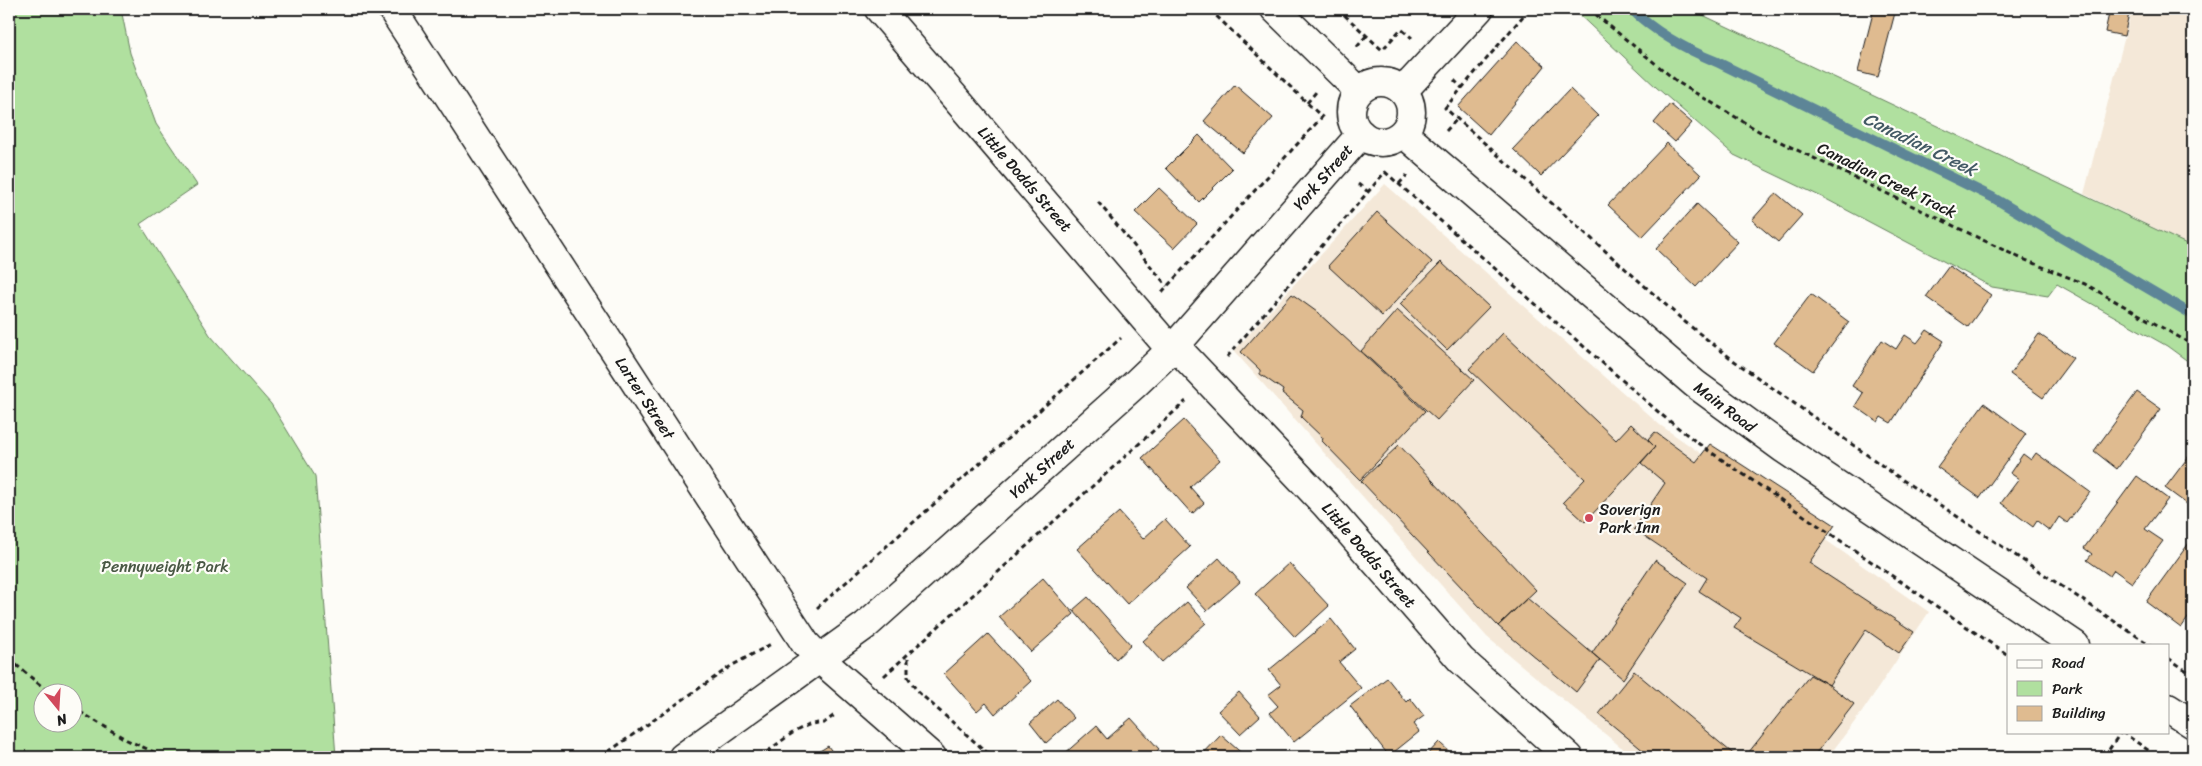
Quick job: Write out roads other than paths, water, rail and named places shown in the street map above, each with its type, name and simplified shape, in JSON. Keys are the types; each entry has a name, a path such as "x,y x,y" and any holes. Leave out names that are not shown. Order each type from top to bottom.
{"street":[{"name":"Larter Street","path":"392,9 794,626 821,660 932,757"},
{"name":"Little Dodds Street","path":"880,9 1142,316 1173,348 1208,379 1332,512 1461,660 1569,757"},
{"path":"1275,9 1360,91"},
{"path":"1403,91 1479,9"},
{"path":"1381,81 1393,84 1403,91 1409,100 1412,111 1409,123 1403,133 1385,142 1372,140 1361,134 1354,124 1351,113 1353,101 1360,91 1369,84 1381,81"},
{"name":"Main Road","path":"1403,133 1695,384 1784,449 2073,644"},
{"name":"York Street","path":"683,757 821,660 905,592 1173,348 1361,134"},
{"path":"2170,709 2193,724"}],"waterway":[{"name":"Canadian Creek","path":"1631,9 1650,26 1682,46 1992,197 2193,315"}],"place":[{"name":"Soverign Park Inn","path":"1589,518"}],"park label":[{"name":"Pennyweight Park","path":"165,566"}]}
